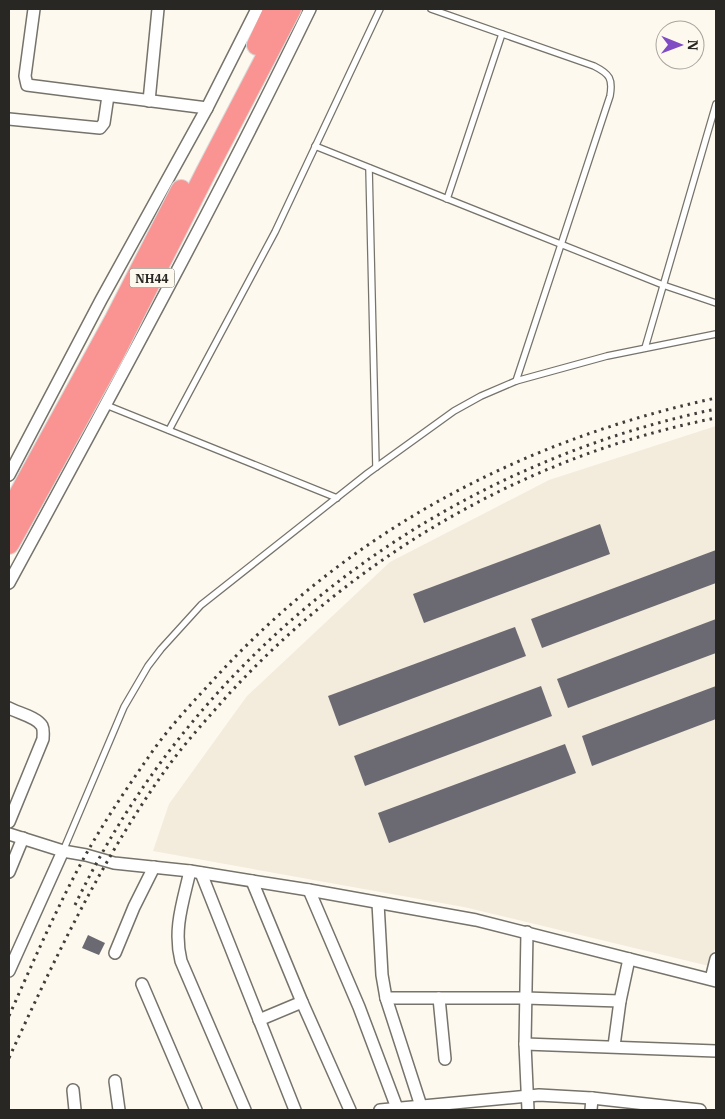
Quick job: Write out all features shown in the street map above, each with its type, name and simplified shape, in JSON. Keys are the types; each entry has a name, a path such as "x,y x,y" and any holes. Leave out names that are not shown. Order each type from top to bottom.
{"highway":[{"name":"NH44","path":"9,512 115,319 251,58 274,9"},
{"name":"NH44","path":"9,544 113,356 291,9"}],"street":[{"path":"34,9 25,76 27,84 207,108"},
{"path":"149,101 158,9"},
{"path":"9,475 207,108 258,9"},
{"path":"9,583 106,405 274,83 310,9"},
{"path":"9,119 100,128 104,124 108,96"},
{"path":"9,708 36,720 42,725 44,731 43,739 9,822"},
{"path":"9,834 63,851 114,863 196,872 476,920 713,980 716,959"},
{"path":"9,872 23,838"},
{"path":"9,971 63,851"},
{"path":"115,953 134,906 154,867"},
{"path":"196,872 295,1110"},
{"path":"196,872 178,923 178,949 186,973 245,1110"},
{"path":"252,881 302,1002 350,1110"},
{"path":"309,890 359,1007 397,1108"},
{"path":"378,903 382,975 386,998 421,1106"},
{"path":"526,932 525,1044 528,1110"},
{"path":"614,1046 620,1001 629,958"},
{"path":"142,984 196,1110"},
{"path":"386,998 525,998 620,1001"},
{"path":"438,998 444,1059"},
{"path":"259,1020 302,1002"},
{"path":"525,1044 716,1051"},
{"path":"115,1081 119,1110"},
{"path":"73,1090 75,1110"},
{"path":"380,1110 421,1106 473,1106 527,1096 551,1095 592,1098 639,1106 695,1110"},
{"path":"591,1110 592,1098"}],"lane":[{"path":"169,430 275,232 380,9"},
{"path":"431,9 594,66 609,76 612,85 516,381"},
{"path":"447,199 502,34"},
{"path":"645,348 716,104"},
{"path":"315,146 663,285 716,303"},
{"path":"369,168 376,468"},
{"path":"63,851 124,708 148,666 201,605 376,468 454,411 481,396 516,381 607,356 716,334"},
{"path":"106,405 337,498"}],"shaded area":[{"path":"716,426 716,946 709,966 464,907 153,851 169,804 247,696 390,562 549,480"}],"building":[{"path":"600,524 610,554 424,623 413,594"},
{"path":"716,550 716,583 542,648 531,619"},
{"path":"716,619 716,653 568,708 557,679"},
{"path":"515,627 526,656 339,726 328,696"},
{"path":"541,686 552,716 365,786 354,756"},
{"path":"716,686 716,719 592,766 582,736"},
{"path":"565,744 576,773 389,843 378,813"},
{"path":"88,935 105,943 99,955 82,948"}],"railway":[{"path":"9,1016 75,875 117,803 159,742 175,723 216,677 268,625 324,577 382,535 444,498 508,466 575,439 644,416 716,398"},
{"path":"75,905 127,812 188,727 259,650 338,582 424,523 516,475 614,436 716,409"},
{"path":"9,1058 43,984 80,912 141,806 171,762 195,733 228,695 278,644 332,597 390,555 450,518 513,485 579,457 646,435 716,418"}]}
